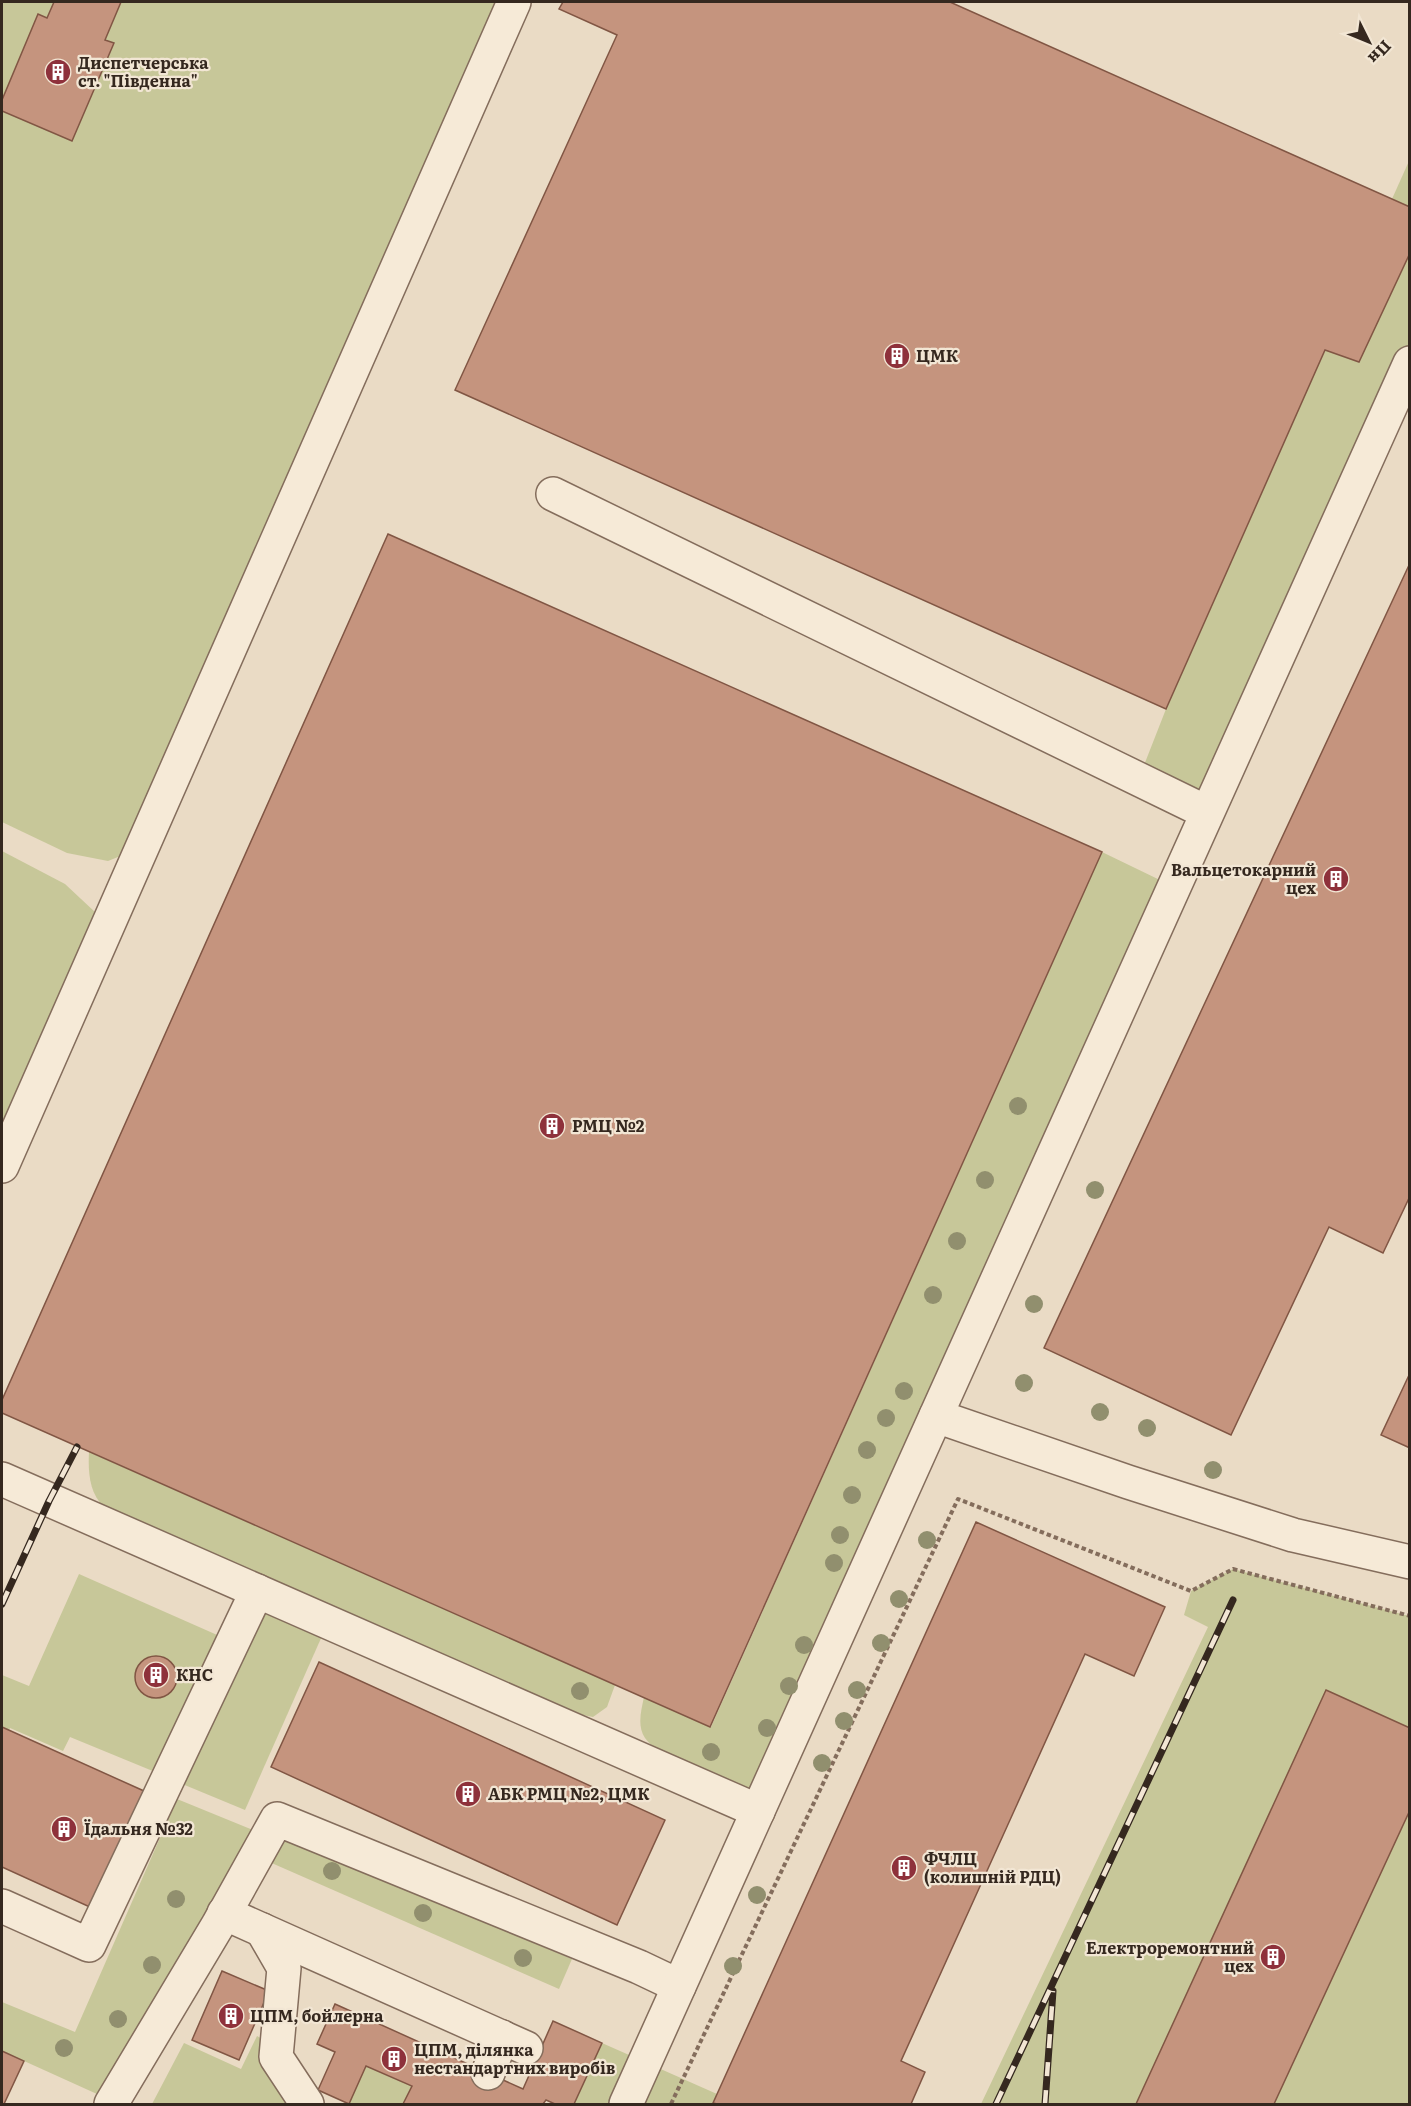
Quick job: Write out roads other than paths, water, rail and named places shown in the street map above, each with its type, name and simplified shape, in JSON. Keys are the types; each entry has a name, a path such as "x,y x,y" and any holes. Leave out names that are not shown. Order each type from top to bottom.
{"lane":[{"path":"2,1166 514,2"},
{"path":"626,2104 1410,363"},
{"path":"552,494 1206,812"},
{"path":"936,1416 1128,1482 1293,1535 1410,1562"},
{"path":"2,1479 758,1811"},
{"path":"2,1906 89,1945 257,1591"},
{"path":"111,2104 277,1819 639,1967 679,1986"},
{"path":"224,1913 514,2043 488,2073"},
{"path":"262,1930 284,1968 276,2057 307,2104"}],"railway":[{"path":"2,1604 49,1501 77,1447"},
{"path":"996,2104 1233,1600"},
{"path":"1045,2104 1053,1991"}],"place":[{"name":"Диспетчерська ст. \"Південна\"","path":"58,72"},
{"name":"ЦМК","path":"897,356"},
{"name":"Вальцетокарний цех","path":"1336,879"},
{"name":"РМЦ №2","path":"552,1126"},
{"name":"КНС","path":"156,1675"},
{"name":"АБК РМЦ №2, ЦМК","path":"468,1794"},
{"name":"Їдальня №32","path":"64,1829"},
{"name":"ФЧЛЦ (колишній РДЦ)","path":"904,1868"},
{"name":"Електроремонтний цех","path":"1273,1957"},
{"name":"ЦПМ, бойлерна","path":"231,2016"},
{"name":"ЦПМ, ділянка нестандартних виробів","path":"394,2059"}]}
